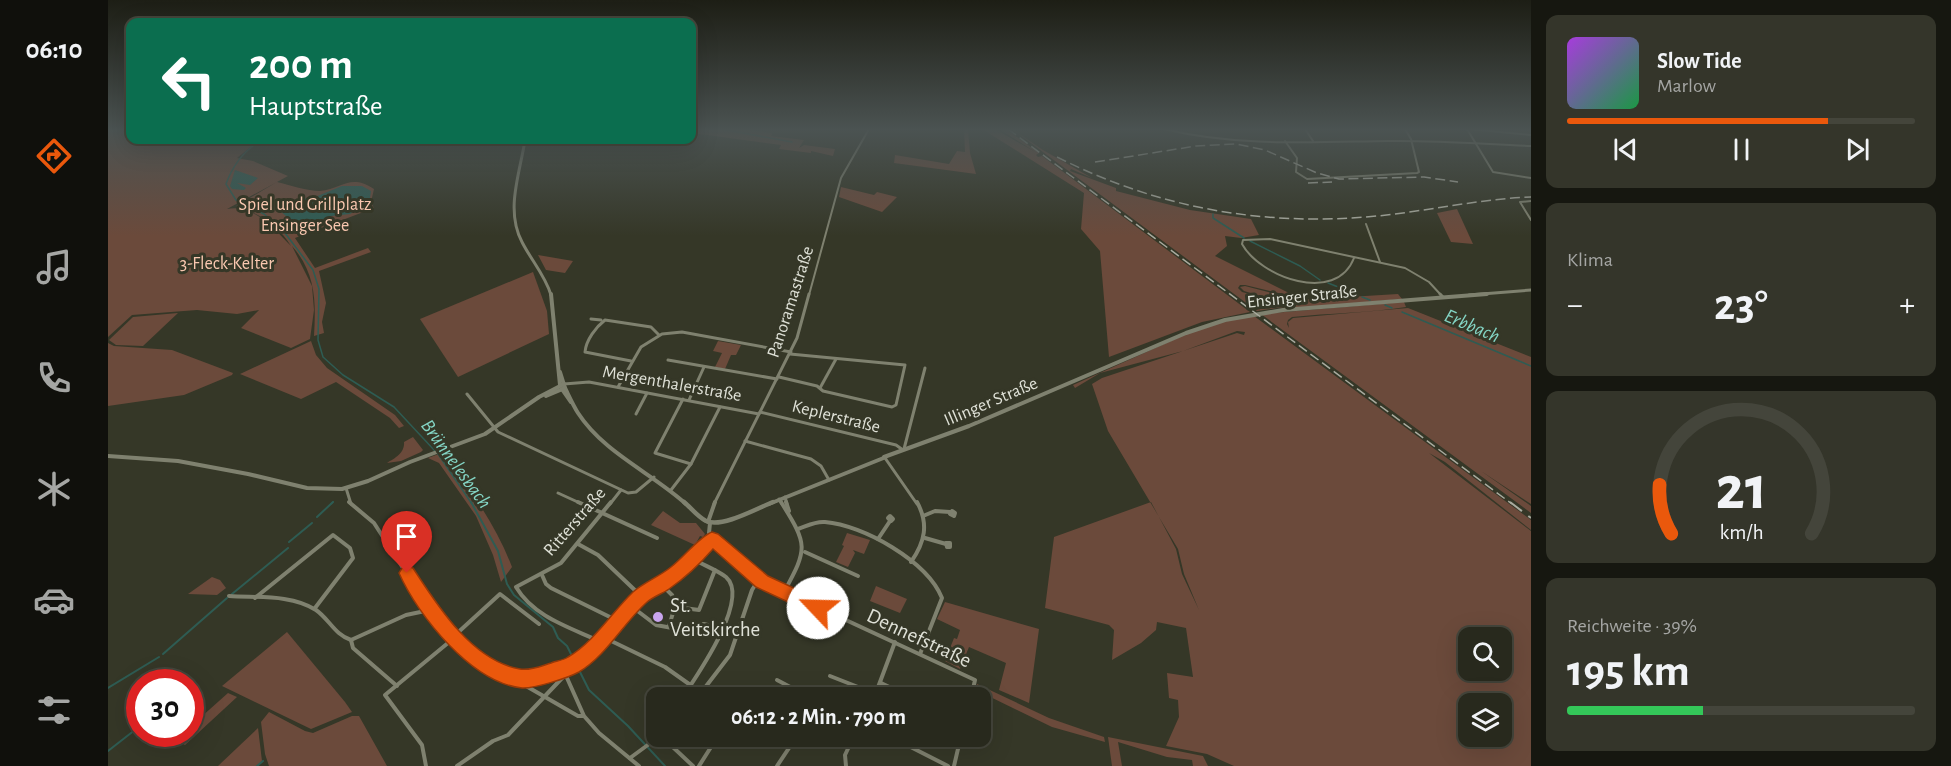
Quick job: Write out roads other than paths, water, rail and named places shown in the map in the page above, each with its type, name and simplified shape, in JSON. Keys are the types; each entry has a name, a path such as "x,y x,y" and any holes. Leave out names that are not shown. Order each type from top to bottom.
{"street":[{"path":"346,488 349,502 374,523 430,610 453,638 471,655 490,668 516,678 525,679 573,665 641,596 662,585 693,559 712,539 709,522 598,435 575,407 563,386 557,363 552,298 542,275 516,231 515,206 521,165"},
{"name":"Panoramastraße","path":"709,522 745,441 791,353 810,296 841,178 848,165"},
{"path":"1297,165 1296,172 1307,179 1318,180 1417,173 1419,172 1417,165"},
{"path":"1489,165 1493,172 1531,178"},
{"path":"1531,201 1520,202 1531,220"},
{"path":"1366,224 1380,262"},
{"path":"1354,258 1350,268 1336,277 1317,284 1307,283 1253,259 1245,251 1242,242 1253,239 1270,239 1380,262 1411,271 1429,282 1443,297"},
{"name":"Ensinger Straße","path":"1086,376 1197,328 1243,316 1531,290"},
{"path":"591,319 651,327 659,335"},
{"path":"603,321 585,347 585,352 632,362"},
{"path":"618,387 642,345 659,335 682,332 791,353 905,366 896,405 892,407 778,378 668,360"},
{"path":"820,388 836,359"},
{"path":"689,400 704,367"},
{"path":"904,451 925,368"},
{"name":"Illinger Straße","path":"709,522 720,523 1017,407 1086,376"},
{"name":"Mergenthalerstraße","path":"563,386 579,382 618,387 759,413"},
{"path":"108,456 164,459 244,473 305,489 346,488 368,482 432,454 470,441 563,386"},
{"path":"636,414 648,393"},
{"path":"467,394 498,432 621,490 631,494 654,477"},
{"path":"682,399 655,453 691,464"},
{"path":"671,490 691,464 721,406"},
{"name":"Keplerstraße","path":"759,413 892,444 904,451"},
{"path":"745,441 811,459 821,466 829,480"},
{"path":"884,458 900,478 926,525 921,549 911,562"},
{"name":"Ritterstraße","path":"601,639 554,620 529,602 516,587 561,563 621,490"},
{"path":"558,493 657,538"},
{"path":"785,496 789,513"},
{"path":"779,499 798,530 805,552 784,592"},
{"path":"923,516 935,511 951,512"},
{"path":"878,539 890,521"},
{"path":"798,530 822,522 878,539 911,562 930,579 942,594 940,605 920,654"},
{"path":"255,598 333,535 350,548 353,558 314,609"},
{"path":"925,538 946,544"},
{"name":"Dennefstraße","path":"712,539 759,579 975,680 973,687"},
{"path":"578,544 598,555 641,596"},
{"path":"805,552 858,576"},
{"path":"688,687 710,657 722,629 733,592 730,581 693,559"},
{"path":"676,607 699,610 715,570"},
{"path":"542,574 550,588 618,621"},
{"path":"705,687 730,655 750,596 759,579"},
{"path":"662,585 675,597 676,607 669,626"},
{"path":"426,766 422,745 385,695 453,638 500,594 539,624"},
{"path":"229,596 291,601 314,609 342,636 351,640 406,615 430,610"},
{"path":"631,606 652,624 683,630 704,624 722,629"},
{"path":"601,639 663,665 689,684"},
{"path":"351,640 353,648 397,686"},
{"path":"879,687 895,642"},
{"path":"563,669 564,676 584,716 599,733 639,766"},
{"path":"457,766 486,745 508,735 564,676"},
{"path":"830,676 855,687"},
{"path":"525,679 526,686 578,716 584,716"},
{"path":"777,680 790,687"},
{"path":"881,682 891,687"},
{"path":"630,758 646,746"},
{"path":"672,747 693,766"},
{"path":"699,766 711,747"},
{"path":"777,766 790,747"},
{"path":"846,766 845,755 849,747"},
{"path":"911,747 948,766"},
{"path":"954,766 958,747"}],"water":[{"path":"235,170 258,178 250,185 237,183 246,188 244,190 232,189 230,186"},
{"name":"Spiel und Grillplatz Ensinger See","path":"342,186 362,186 371,191 370,198 363,206 350,214 331,216 319,222 307,221 296,225 277,208 280,202 315,197"}],"waterway":[{"name":"Brünnelesbach","path":"236,165 226,184 236,200 264,214 282,229 313,270 319,289 318,340 323,357 343,375 394,407 435,451"},
{"name":"Erbbach","path":"1213,214 1213,218 1244,238"},
{"name":"Erbbach","path":"1250,241 1300,266 1320,280"},
{"name":"Erbbach","path":"1328,283 1356,294"},
{"name":"Erbbach","path":"1362,297 1370,300"},
{"name":"Erbbach","path":"1385,305 1392,308"},
{"name":"Erbbach","path":"1402,312 1531,366"},
{"name":"Brünnelesbach","path":"438,454 472,504"},
{"path":"317,517 333,502 331,504"},
{"name":"Brünnelesbach","path":"471,502 498,551 507,584 514,595 553,627 558,638 567,646 589,690 628,726 665,766"},
{"path":"289,542 312,523"},
{"path":"232,594 288,548"},
{"path":"163,654 227,598"},
{"path":"108,688 159,657"},
{"path":"108,751 126,737"},
{"path":"257,766 263,761"}],"railway":[{"path":"1056,165 1512,504"},
{"path":"1073,165 1095,175 1173,201 1212,210 1293,219 1377,216 1531,197"},
{"path":"1298,165 1339,179 1424,177 1458,182"},
{"path":"1308,183 1332,182"},
{"path":"1510,502 1531,518"}],"place":[{"name":"St. Veitskirche","path":"658,617"}],"park label":[{"name":"3-Fleck-Kelter","path":"227,264"}]}
